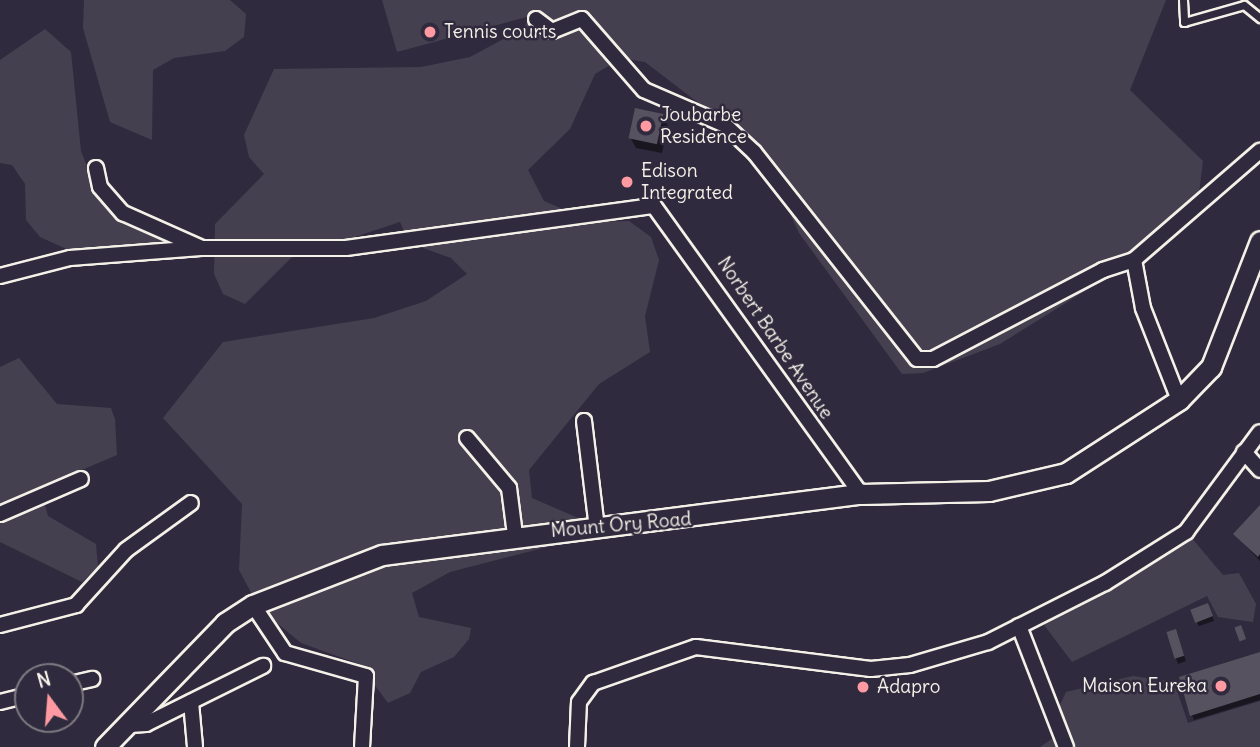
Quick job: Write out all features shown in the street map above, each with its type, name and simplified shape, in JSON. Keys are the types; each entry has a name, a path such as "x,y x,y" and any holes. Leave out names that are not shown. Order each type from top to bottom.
{"main road":[{"name":"Mount Ory Road","path":"105,747 225,623 253,605 382,555 514,535 597,528 861,494 1026,485 1100,454 1179,400 1211,367 1260,241"}],"street":[{"path":"536,19 552,31 582,19 644,90 725,125 754,152 917,359 933,359 1102,270 1134,260 1260,152"},
{"path":"96,168 100,187 123,213 202,247"},
{"name":"Norbert Barbe Avenue","path":"202,247 346,248 654,206 861,494"},
{"path":"0,276 70,258 202,247"},
{"path":"1134,260 1143,308 1179,400"},
{"path":"584,421 597,528"},
{"path":"577,747 579,702 593,683 696,648 871,669 910,665 1019,626 1186,531 1260,432"},
{"path":"467,438 509,488 514,535"},
{"path":"1244,452 1260,470"},
{"path":"0,514 81,479"},
{"path":"0,625 76,605 126,551 191,503"},
{"path":"253,605 285,653 366,676 362,747"},
{"path":"1019,626 1066,747"},
{"path":"128,725 146,724 263,666"},
{"path":"84,681 92,679"},
{"path":"191,702 195,747"}],"lane":[{"path":"1183,0 1184,22 1244,5 1260,18"}],"shaded area":[{"path":"84,0 230,0 246,14 244,37 225,51 174,58 153,70 152,140 110,122 83,28"},
{"path":"382,0 1166,0 1130,90 1203,161 1198,201 1154,248 1000,344 923,373 902,374 799,233 760,150 645,62 622,58 595,74 570,129 528,170 544,201 593,222 629,221 651,237 659,260 645,316 650,352 599,384 529,470 532,498 592,524 590,536 450,572 412,593 419,617 471,628 469,639 454,657 421,672 410,693 388,703 359,664 301,643 260,609 239,570 242,504 163,418 223,342 374,318 426,301 467,274 451,258 409,243 400,222 291,258 245,304 223,294 214,274 215,224 264,174 249,157 244,135 274,69 421,67 470,57 524,28 530,16 397,52"},
{"path":"45,29 71,52 81,151 95,187 163,238 156,248 73,252 40,237 26,220 25,184 12,165 0,163 0,60"},
{"path":"19,358 57,404 111,408 115,419 117,455 49,484 42,494 48,516 96,544 98,567 82,582 0,542 0,367"},
{"path":"1190,536 1223,575 1239,573 1256,604 1253,622 1218,617 1207,596 1072,662 1044,625"},
{"path":"1133,676 1174,682 1188,723 1260,701 1260,747 1040,747 1059,734 1056,713 1066,692"}],"building":[{"name":"Joubarbe Residence","path":"635,108 663,114 657,144 629,138"},
{"path":"1260,505 1260,554 1258,557 1233,534"},
{"path":"1208,603 1213,616 1195,623 1190,610"},
{"path":"1241,625 1246,639 1240,641 1234,627"},
{"path":"1176,629 1184,656 1175,659 1166,632"},
{"name":"Maison Eureka","path":"1260,652 1260,694 1190,716 1179,677"}],"place":[{"name":"Tennis courts","path":"430,32"},
{"name":"Joubarbe Residence","path":"646,126"},
{"name":"Edison Integrated","path":"627,182"},
{"name":"Maison Eureka","path":"1221,686"},
{"name":"Adapro","path":"863,687"}]}
